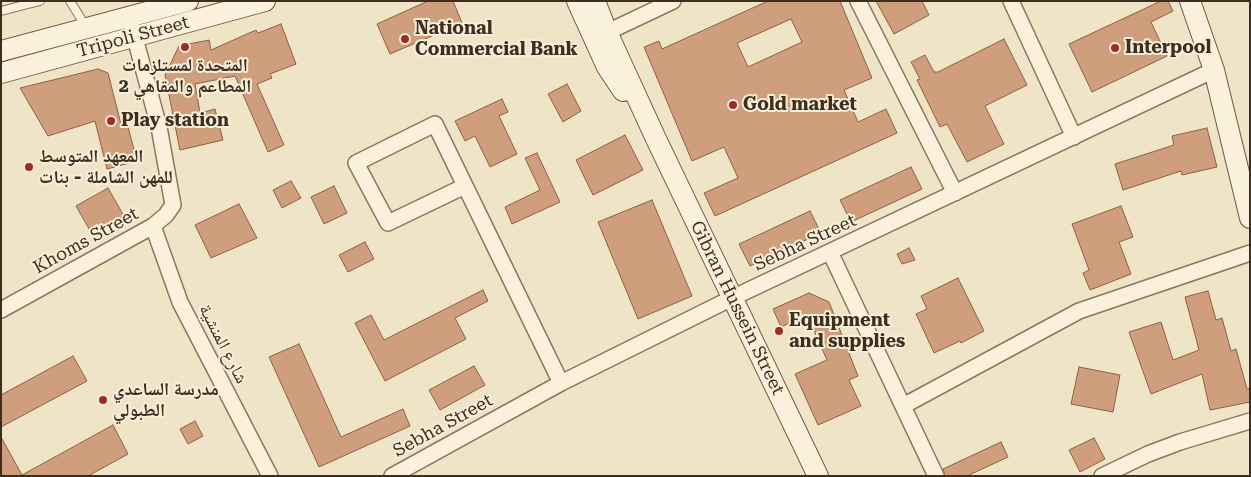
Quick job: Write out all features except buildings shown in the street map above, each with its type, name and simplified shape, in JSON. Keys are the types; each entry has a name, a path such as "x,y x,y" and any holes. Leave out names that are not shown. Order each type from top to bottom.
{"main road":[{"name":"Tripoli Street","path":"1,50 87,28 126,9 188,1"},
{"name":"Tripoli Street","path":"1,72 265,1"},
{"path":"577,1 600,35"},
{"path":"595,1 600,35"},
{"path":"1190,1 1214,70 1246,183 1250,218"},
{"name":"Gibran Hussein Street","path":"600,35 607,68 657,141 818,476"}],"street":[{"path":"600,35 673,1"},
{"path":"858,1 954,194"},
{"path":"1011,1 1074,137"},
{"path":"126,9 136,37"},
{"name":"Khoms Street","path":"1,310 153,226 166,215 173,205 160,127 136,37"},
{"name":"Sebha Street","path":"392,476 561,383 732,298 1214,70"},
{"path":"465,186 388,223 356,163 435,124 561,383"},
{"name":"شارع المنشية","path":"153,226 180,302 270,476"},
{"path":"830,252 936,476"},
{"path":"903,406 1079,311 1250,253"},
{"path":"1102,476 1172,445 1250,421"}],"lane":[{"path":"1,11 40,1"},
{"path":"70,1 87,28"}],"place":[{"name":"National Commercial Bank","path":"405,39"},
{"name":"المتحدة لمستلزمات المطاعم والمقاهي 2","path":"185,47"},
{"name":"Interpool","path":"1115,48"},
{"name":"Gold market","path":"733,105"},
{"name":"Play station","path":"111,121"},
{"name":"المعهد المتوسط للمهن الشاملة - بنات","path":"29,167"},
{"name":"Equipment and supplies","path":"779,331"},
{"name":"مدرسة الساعدي الطبولي","path":"103,400"}]}
